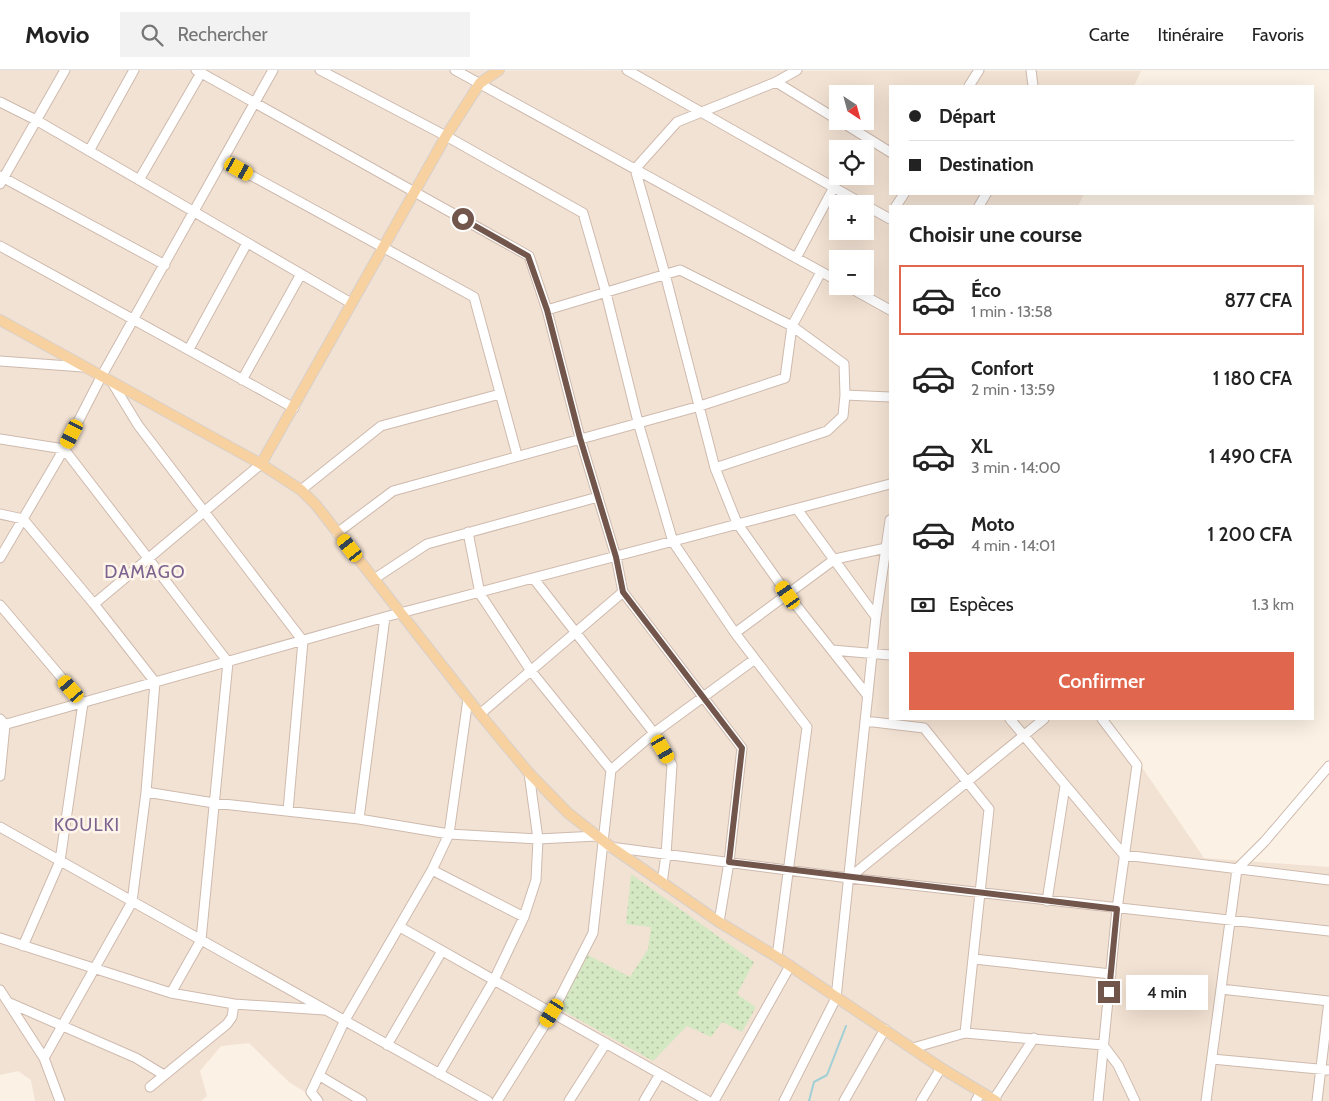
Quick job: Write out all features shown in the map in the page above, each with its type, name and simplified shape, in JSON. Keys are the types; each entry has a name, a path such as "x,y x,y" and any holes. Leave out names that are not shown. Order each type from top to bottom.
{"main road":[{"path":"261,464 446,136 480,83 499,70"},
{"path":"0,320 261,464 301,490 338,533 400,615 480,714 529,773 568,813 604,842 719,922 777,957 885,1029 979,1096 995,1100"}],"street":[{"path":"65,70 1,180 165,265"},
{"path":"89,151 134,70"},
{"path":"0,558 64,449 101,377 273,70"},
{"path":"320,70 446,136 583,213 606,293 638,422 673,542 736,633 807,727 777,957"},
{"path":"455,70 829,276"},
{"path":"627,70 847,195"},
{"path":"635,170 677,122 776,82 797,70"},
{"path":"970,85 979,70"},
{"path":"1031,70 1033,85"},
{"path":"139,180 198,71 528,256 547,310 580,438 616,557 623,592 742,748 729,862 719,922"},
{"path":"776,82 829,114"},
{"path":"0,102 36,120 351,303"},
{"path":"855,130 889,151"},
{"path":"223,160 474,297 517,455"},
{"path":"635,170 665,274 715,468 737,523 788,595 868,696"},
{"path":"796,258 834,188"},
{"path":"874,209 889,217"},
{"path":"189,349 247,243"},
{"path":"0,246 133,321 189,349 294,408"},
{"path":"547,310 680,270 792,326 844,364 845,395 843,416 827,431 715,468"},
{"path":"338,533 393,491 517,455 700,406 785,378 792,326 821,272"},
{"path":"242,380 301,274"},
{"path":"863,295 889,309"},
{"path":"0,361 83,367"},
{"path":"113,384 138,425 206,511 303,641 288,811"},
{"path":"301,490 381,426 500,394"},
{"path":"845,395 889,397"},
{"path":"0,439 64,449 228,662 201,940 171,993"},
{"path":"94,604 261,464"},
{"path":"0,776 2,724 83,703 385,617 400,615 480,594 737,523 889,484"},
{"path":"374,580 427,544 598,497"},
{"path":"797,509 876,617"},
{"path":"0,514 23,519 94,604 155,682 146,792 132,902 44,1058"},
{"path":"784,1101 836,998 876,617 885,586 886,548 889,527"},
{"path":"468,532 480,594 530,671 611,770"},
{"path":"736,633 834,559 886,548"},
{"path":"534,579 654,733 672,765 666,855 662,883"},
{"path":"480,714 623,592"},
{"path":"0,606 83,703 60,861 23,946"},
{"path":"359,819 385,617"},
{"path":"832,650 889,655"},
{"path":"497,1101 552,1013 593,934 611,770 654,733 755,659"},
{"path":"318,1101 311,1092 345,1020 432,870 449,834 468,699"},
{"path":"1011,720 1124,855 1329,880"},
{"path":"849,878 1043,720"},
{"path":"1098,1101 1117,909 1137,765 1103,720"},
{"path":"866,721 924,728 989,809 965,1033"},
{"path":"1206,1101 1237,869 1265,841 1329,766"},
{"path":"439,1074 494,980 524,917 536,880 538,839 529,773"},
{"path":"1047,901 1065,786"},
{"path":"146,792 214,803 359,819 449,834 604,842 666,855 849,878 1329,931"},
{"path":"0,827 488,1101"},
{"path":"432,870 524,917"},
{"path":"400,927 708,1101"},
{"path":"0,938 171,993 234,1004 327,1011"},
{"path":"387,1045 442,951"},
{"path":"974,959 1112,974"},
{"path":"714,1101 790,966"},
{"path":"1221,989 1329,1001 1325,1070 1317,1101"},
{"path":"0,990 44,1058 60,1101"},
{"path":"10,1004 64,1025 136,1058 164,1075"},
{"path":"150,1087 227,1024 232,1017 234,1004"},
{"path":"844,1101 885,1029"},
{"path":"913,1048 965,1033 1103,1045 1118,1065 1135,1101"},
{"path":"995,1100 1034,1038"},
{"path":"569,1101 606,1043"},
{"path":"1212,1059 1325,1070"},
{"path":"921,1101 941,1068"},
{"path":"644,1101 660,1074"},
{"path":"320,1076 362,1101"}],"shaded area":[{"path":"0,70 1141,71 1134,85 889,85 889,195 1084,195 1078,205 889,205 889,720 1110,720 1204,858 1329,867 1329,1101 310,1101 305,1092 289,1082 249,1043 221,1046 200,1071 207,1096 201,1101 35,1101 31,1080 18,1071 0,1075"}],"green space":[{"path":"631,874 754,962 737,994 756,1007 742,1032 722,1022 711,1037 687,1026 653,1061 560,1009 586,954 630,977 648,949 651,927 626,924"}],"waterway":[{"path":"809,1101 814,1082 827,1075 846,1026"}],"district":[{"name":"DAMAGO","path":"145,572"},
{"name":"KOULKI","path":"87,825"}],"route":[{"path":"463,219 528,256 547,310 580,438 616,557 623,592 742,748 729,862 1117,909 1109,992"}]}
